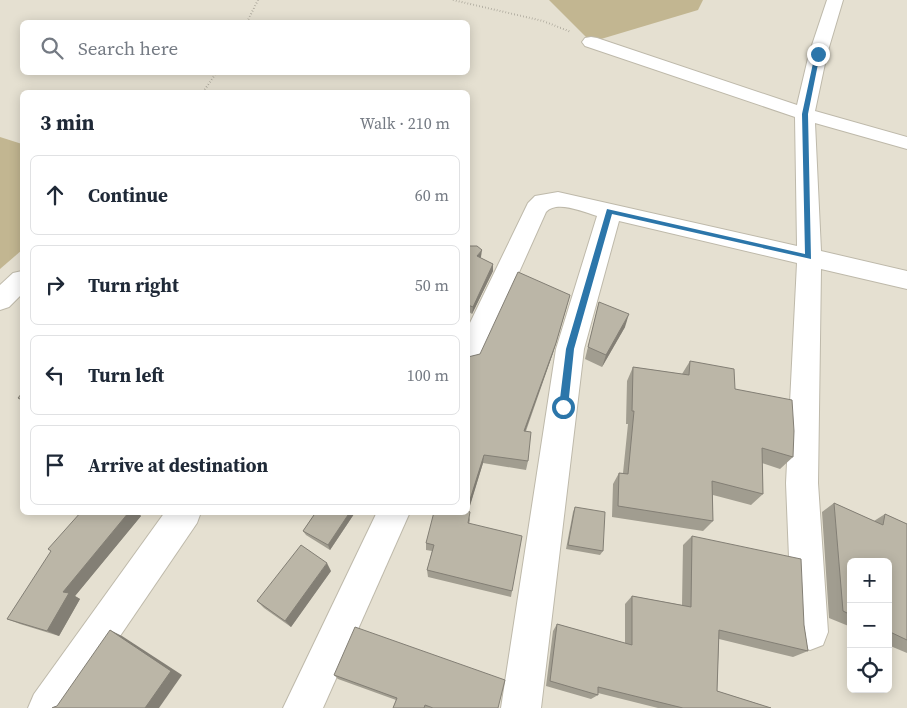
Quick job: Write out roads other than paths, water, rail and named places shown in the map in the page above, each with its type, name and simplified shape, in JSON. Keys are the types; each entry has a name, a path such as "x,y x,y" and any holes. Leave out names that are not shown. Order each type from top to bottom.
{"street":[{"path":"810,632 802,483 809,258 805,114 818,54 835,0"},
{"path":"591,42 805,114 907,143"},
{"path":"470,351 536,208 543,201 558,199 907,280"},
{"path":"521,708 570,349 610,211"},
{"path":"0,300 20,282"},
{"path":"48,708 184,515"},
{"path":"302,708 393,515"}]}
